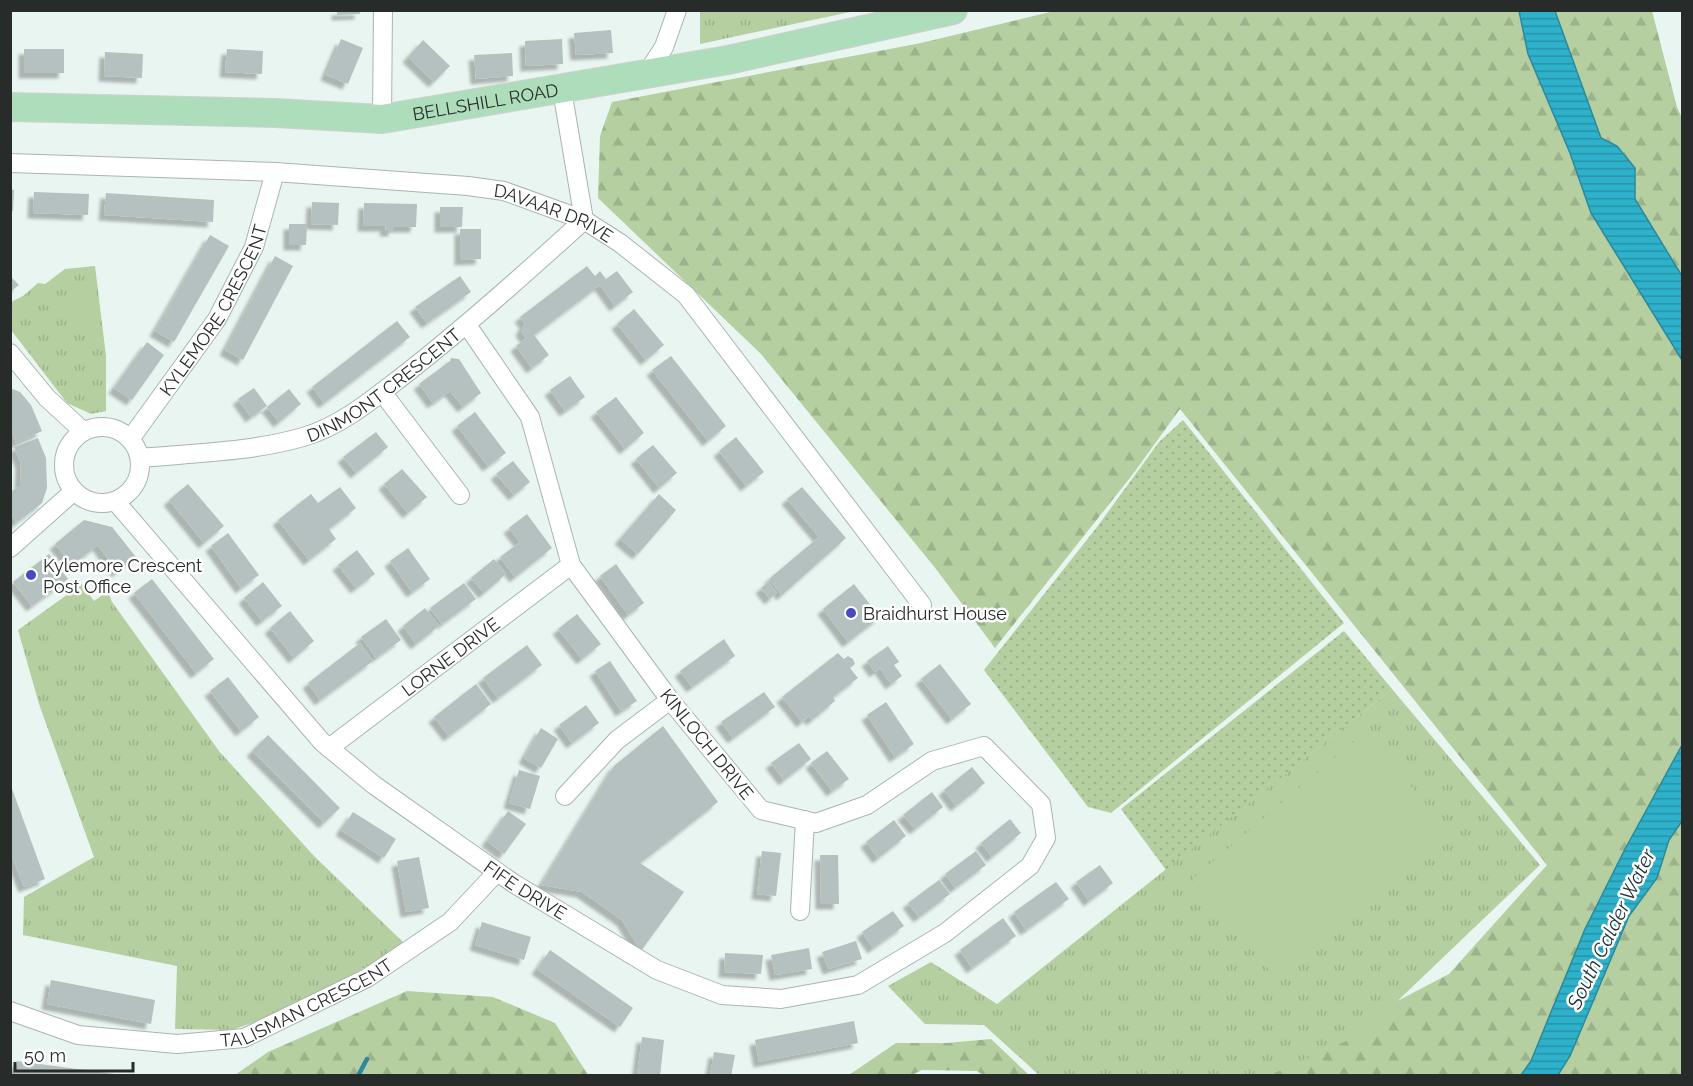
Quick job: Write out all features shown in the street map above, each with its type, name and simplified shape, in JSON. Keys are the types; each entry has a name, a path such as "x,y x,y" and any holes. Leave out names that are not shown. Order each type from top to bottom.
{"main road":[{"name":"BELLSHILL ROAD","path":"10,107 275,113 382,119 728,60 953,10"}],"street":[{"path":"382,119 383,10"},
{"path":"647,73 664,47 677,10"},
{"path":"562,90 584,220"},
{"name":"DAVAAR DRIVE","path":"10,163 275,172 468,186 504,191 584,220 620,243 686,295 922,605"},
{"name":"KYLEMORE CRESCENT","path":"131,438 217,319 254,247 275,172"},
{"name":"DINMONT CRESCENT","path":"141,458 259,447 305,436 333,425 382,392 468,326 584,220"},
{"path":"468,326 530,417 571,565"},
{"path":"10,352 47,398 83,431"},
{"path":"382,392 460,495"},
{"path":"103,426 116,429 131,438 141,458 141,473 127,496 116,502 103,504 89,502 74,491 66,480 64,459 69,446 83,431 103,426"},
{"path":"10,548 74,491"},
{"name":"FIFE DRIVE","path":"116,502 329,748 374,785 497,872 657,970 722,995 781,999 858,985 945,933 1030,867"},
{"name":"KINLOCH DRIVE","path":"571,565 670,700 761,810 816,823 867,806 932,761 984,746 1041,804 1046,838 1030,867"},
{"name":"LORNE DRIVE","path":"329,748 571,565"},
{"path":"565,796 617,740 670,700"},
{"path":"800,911 805,820"},
{"name":"TALISMAN CRESCENT","path":"10,1011 78,1035 177,1044 244,1038 367,978 450,922 497,872"}],"green space":[{"path":"700,10 855,10 855,11 700,44"},
{"path":"1054,11 1652,11 1677,107 1682,118 1682,1075 1272,1075 1296,1054 1449,974 1547,865 1180,409 1133,474 995,648 936,569 761,354 598,198 600,136 612,102 921,43"},
{"path":"95,266 106,356 106,411 91,414 67,403 11,330 11,302 23,296 38,283 45,284 65,269"},
{"path":"95,282 100,327 73,332 68,286"},
{"path":"1183,420 1344,623 1111,813 1088,807 984,670 1097,527 1159,442"},
{"path":"82,584 94,601 108,591 112,602 219,751 313,855 405,944 345,979 277,1014 232,1030 175,1029 177,966 23,935 24,897 94,857 39,704 18,630"},
{"path":"1344,631 1392,689 1166,870 1121,809"},
{"path":"1392,689 1540,865 1364,1033 1270,1075 1039,1075 984,1025 925,1024 888,986 931,962 997,1004"},
{"path":"1365,732 1446,828 1273,974 1192,879"},
{"path":"407,991 493,997 555,1023 588,1075 235,1075 268,1052"},
{"path":"991,1039 1029,1075 983,1075 977,1071 922,1070 912,1075 849,1075 896,1043 947,1043"}],"water":[{"path":"1519,11 1555,11 1601,138 1617,146 1635,168 1635,199 1682,276 1682,360 1591,213 1570,153 1528,54"},
{"name":"South Calder Water","path":"1682,745 1682,821 1669,840 1657,878 1629,916 1570,1056 1558,1075 1521,1075 1531,1061 1585,929 1624,851"}],"building":[{"path":"337,10 360,10 360,14 337,15"},
{"path":"611,30 613,53 576,55 574,33"},
{"path":"341,39 363,48 348,84 326,75"},
{"path":"562,39 563,64 526,66 525,41"},
{"path":"423,40 450,66 434,82 408,57"},
{"path":"24,49 64,49 64,73 24,73"},
{"path":"227,49 263,51 262,74 225,72"},
{"path":"105,52 143,54 142,78 104,76"},
{"path":"512,53 513,76 476,79 474,55"},
{"path":"10,189 14,190 13,211 10,211"},
{"path":"34,192 89,194 88,215 33,213"},
{"path":"106,193 214,200 213,222 104,215"},
{"path":"312,202 339,203 338,225 311,224"},
{"path":"364,203 417,204 416,227 394,227 394,231 385,231 386,226 363,226"},
{"path":"440,207 463,207 462,227 440,227"},
{"path":"289,224 307,224 306,245 289,245"},
{"path":"460,229 481,229 481,259 460,260"},
{"path":"210,235 229,246 174,342 155,331"},
{"path":"275,256 293,266 243,360 225,350"},
{"path":"587,266 595,276 600,271 606,279 617,271 633,292 615,306 600,285 534,335 549,355 532,368 516,346 526,338 521,331 525,323 520,317"},
{"path":"10,276 19,285 10,292"},
{"path":"460,276 471,292 427,323 415,307"},
{"path":"634,309 664,345 646,360 617,324"},
{"path":"397,321 410,337 324,403 312,387"},
{"path":"147,342 164,355 132,400 114,388"},
{"path":"671,356 726,426 708,441 652,370"},
{"path":"451,358 459,359 481,393 463,407 450,391 433,403 419,384"},
{"path":"570,376 585,397 565,411 550,390"},
{"path":"10,388 20,392 31,405 42,431 16,443 10,425"},
{"path":"254,388 267,406 251,417 238,399"},
{"path":"289,389 301,404 279,422 267,407"},
{"path":"616,397 644,433 625,449 596,412"},
{"path":"475,412 506,453 488,466 457,426"},
{"path":"376,432 388,447 356,473 343,457"},
{"path":"736,437 764,472 746,486 719,451"},
{"path":"38,438 46,458 47,488 42,503 16,523 10,509 10,492 20,486 21,463 14,447"},
{"path":"653,445 677,473 659,488 636,459"},
{"path":"513,461 530,482 514,495 496,474"},
{"path":"402,469 427,497 408,513 384,484"},
{"path":"188,484 224,526 204,543 169,500"},
{"path":"340,487 356,508 329,529 336,539 309,560 278,520 311,494 318,503"},
{"path":"802,487 846,538 782,595 769,579 819,537 787,499"},
{"path":"659,494 676,510 638,554 620,539"},
{"path":"527,514 552,548 515,577 500,557 520,542 509,528"},
{"path":"84,520 112,527 136,557 117,572 98,545 72,565 55,544"},
{"path":"228,533 259,575 241,588 211,546"},
{"path":"408,548 430,579 412,592 390,561"},
{"path":"357,550 375,574 356,588 338,565"},
{"path":"49,554 68,579 32,606 13,582"},
{"path":"494,559 506,574 484,593 471,578"},
{"path":"616,564 644,603 628,615 600,576"},
{"path":"152,579 214,659 196,673 134,593"},
{"path":"263,582 282,606 262,621 244,598"},
{"path":"768,582 777,593 770,599 761,588"},
{"path":"464,583 476,599 442,624 430,608"},
{"name":"Braidhurst House","path":"854,584 880,617 848,642 823,609"},
{"path":"425,608 439,626 416,644 403,626"},
{"path":"290,611 314,641 294,658 270,628"},
{"path":"577,614 601,644 582,659 558,629"},
{"path":"386,619 401,640 376,658 361,637"},
{"path":"724,639 735,656 692,687 680,671"},
{"path":"360,643 373,661 320,700 308,683"},
{"path":"527,645 542,665 498,698 483,678"},
{"path":"888,646 899,662 894,665 902,676 891,684 880,668 875,672 867,661"},
{"path":"838,653 844,659 848,656 853,659 855,664 850,668 858,678 833,697 835,701 812,720 809,716 802,722 782,697"},
{"path":"610,661 637,701 621,711 595,671"},
{"path":"940,664 971,704 952,719 921,679"},
{"path":"228,677 259,717 241,731 210,691"},
{"path":"476,684 491,704 449,736 434,717"},
{"path":"764,692 775,707 733,738 721,722"},
{"path":"886,702 914,744 895,757 867,715"},
{"path":"586,705 599,723 572,743 559,725"},
{"path":"663,726 718,802 640,863 684,892 641,951 622,920 582,892 541,885 614,766"},
{"path":"541,728 558,739 541,768 524,758"},
{"path":"268,735 340,808 324,823 252,751"},
{"path":"799,743 811,759 784,780 771,763"},
{"path":"827,751 849,779 832,791 811,763"},
{"path":"972,767 985,783 956,806 944,790"},
{"path":"519,770 540,776 530,809 509,803"},
{"path":"11,786 45,879 24,887 10,851"},
{"path":"932,792 943,807 915,829 903,815"},
{"path":"508,811 526,824 504,854 487,841"},
{"path":"353,812 396,839 384,858 341,830"},
{"path":"1010,819 1021,833 992,857 981,843"},
{"path":"894,820 906,836 878,858 866,842"},
{"path":"762,851 781,853 776,896 757,894"},
{"path":"976,851 986,865 955,888 945,874"},
{"path":"820,855 838,855 839,904 821,904"},
{"path":"419,857 429,908 406,912 397,861"},
{"path":"1100,865 1113,883 1089,901 1076,882"},
{"path":"939,880 950,894 919,917 908,903"},
{"path":"1056,882 1069,899 1026,930 1014,912"},
{"path":"893,911 904,926 873,948 862,932"},
{"path":"1003,918 1016,936 972,968 960,950"},
{"path":"482,922 531,937 524,960 475,945"},
{"path":"856,941 862,959 828,969 822,952"},
{"path":"809,948 812,969 775,975 771,955"},
{"path":"550,950 633,1008 620,1027 537,969"},
{"path":"725,953 763,955 761,974 724,972"},
{"path":"51,980 155,1000 151,1024 47,1004"},
{"path":"854,1021 858,1043 759,1062 755,1040"},
{"path":"642,1037 664,1040 660,1076 637,1076"},
{"path":"714,1052 735,1055 731,1076 710,1076"},
{"path":"17,1061 115,1074 115,1076 15,1076"}],"waterway":[{"path":"358,1076 367,1059"}],"place":[{"name":"Kylemore Crescent Post Office","path":"31,575"},
{"name":"Braidhurst House","path":"851,613"}]}
